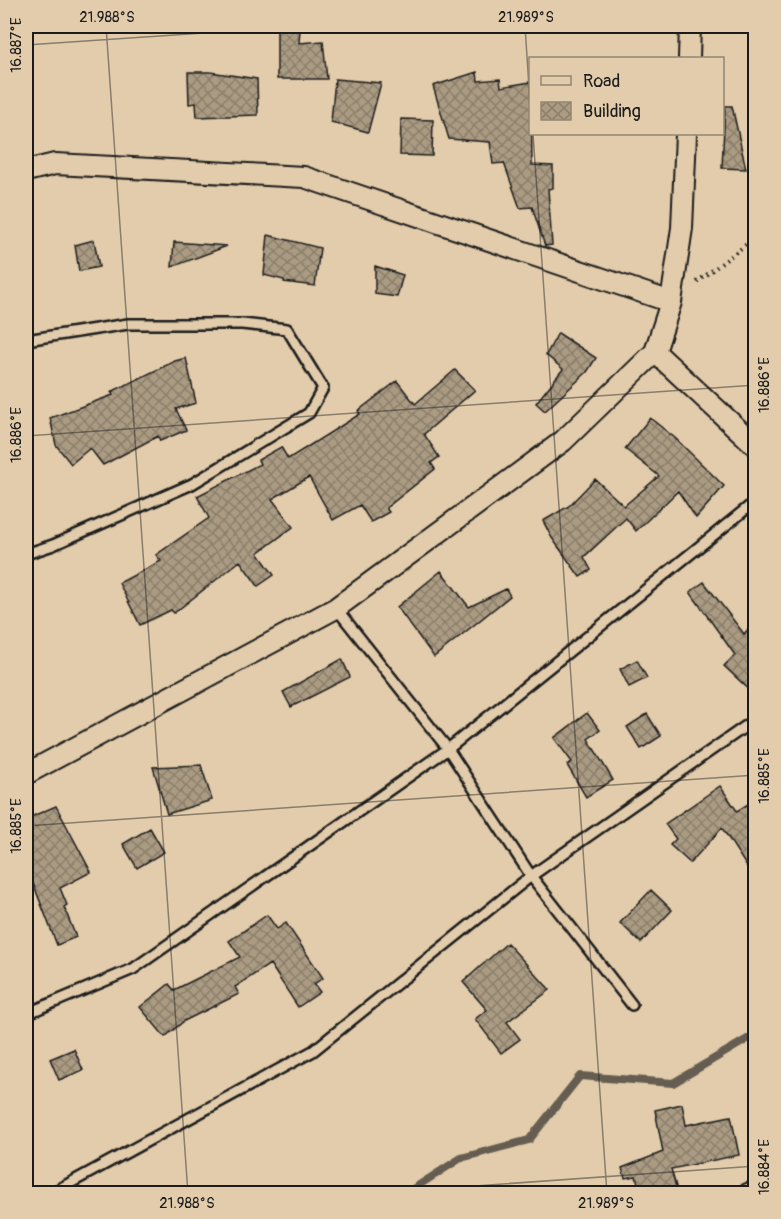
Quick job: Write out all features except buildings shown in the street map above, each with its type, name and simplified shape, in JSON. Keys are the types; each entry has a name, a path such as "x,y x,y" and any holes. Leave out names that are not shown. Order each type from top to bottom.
{"street":[{"path":"689,57 690,26"},
{"path":"26,774 336,608 563,441 655,352 671,302 682,228 686,135"},
{"path":"26,171 55,164 304,177 671,302"},
{"path":"655,352 756,446"},
{"path":"748,1194 756,1191"}],"lane":[{"path":"26,340 128,324 242,324 287,329 323,388 309,413 192,484 53,545 26,554"},
{"path":"26,1014 133,969 448,749 756,501"},
{"path":"336,608 448,749 531,876 632,1005"},
{"path":"50,1194 313,1051 531,876 756,719"}],"path":[{"path":"671,302 756,237"}],"waterway":[{"path":"405,1194 461,1158 529,1140 580,1076 673,1083 756,1034"}]}
